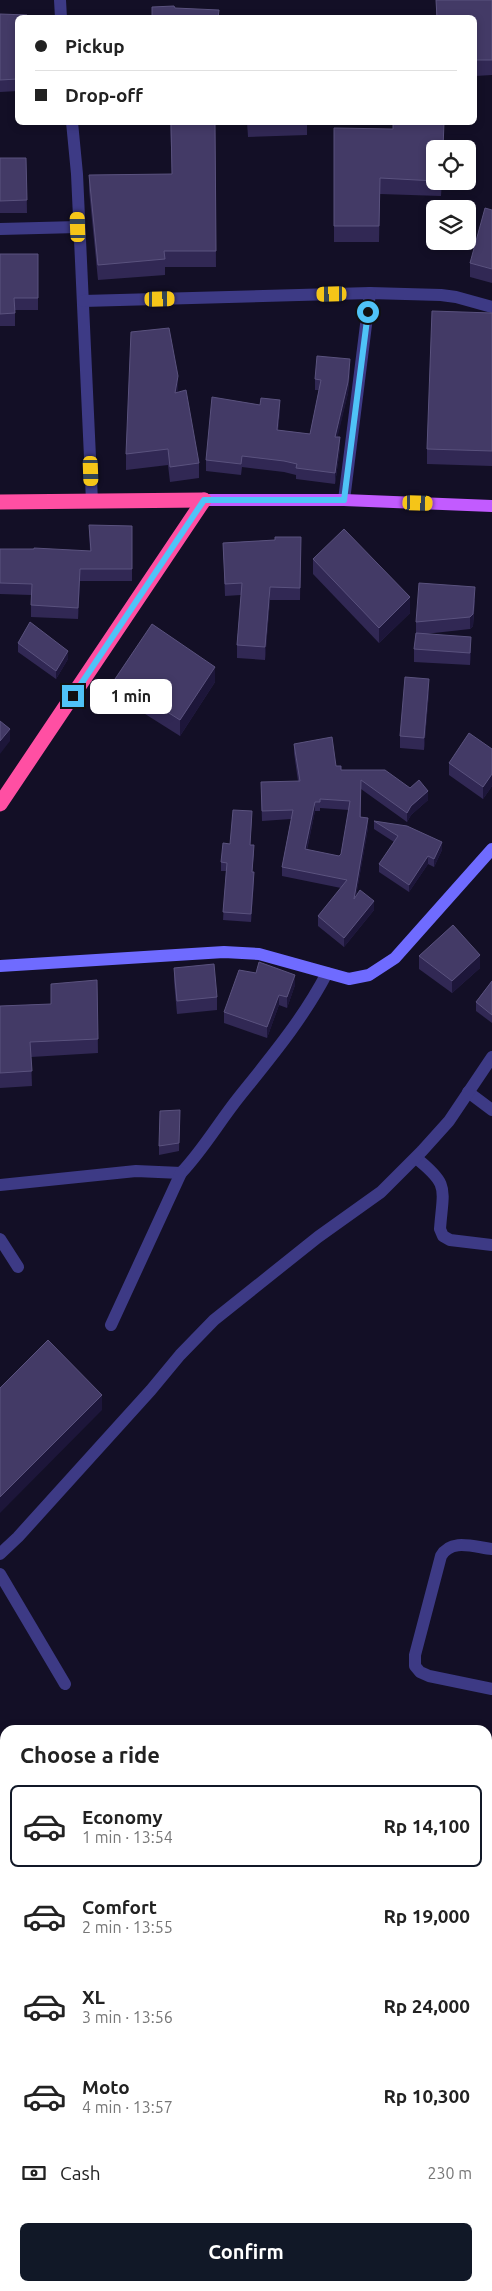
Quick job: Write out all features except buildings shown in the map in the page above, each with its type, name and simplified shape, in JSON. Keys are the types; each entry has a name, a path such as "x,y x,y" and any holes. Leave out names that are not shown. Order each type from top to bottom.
{"highway":[{"path":"0,502 204,500"},
{"path":"0,804 204,500"}],"main road":[{"path":"204,500 344,500 492,506"}],"street":[{"path":"60,0 62,15"},
{"path":"72,125 83,301 92,501"},
{"path":"0,229 78,227"},
{"path":"83,301 370,293 449,296 492,308"},
{"path":"344,500 370,293"},
{"path":"0,966 224,952 259,954 349,979 369,975 395,958 492,848"},
{"path":"111,1325 181,1173 198,1156 238,1098 296,1025 327,973"},
{"path":"0,1554 18,1537 151,1390 180,1355 214,1320 318,1237 381,1192 416,1158 449,1121 492,1057"},
{"path":"468,1092 492,1110"},
{"path":"416,1158 436,1173 443,1187 440,1229 443,1236 450,1240 492,1245"},
{"path":"0,1185 136,1171 181,1173"},
{"path":"0,1239 18,1268"},
{"path":"492,1549 453,1544 445,1549 440,1556 414,1655 415,1666 420,1672 430,1676 492,1689"},
{"path":"0,1574 65,1684"}],"route":[{"path":"73,696 204,500 344,500 368,312"}]}
